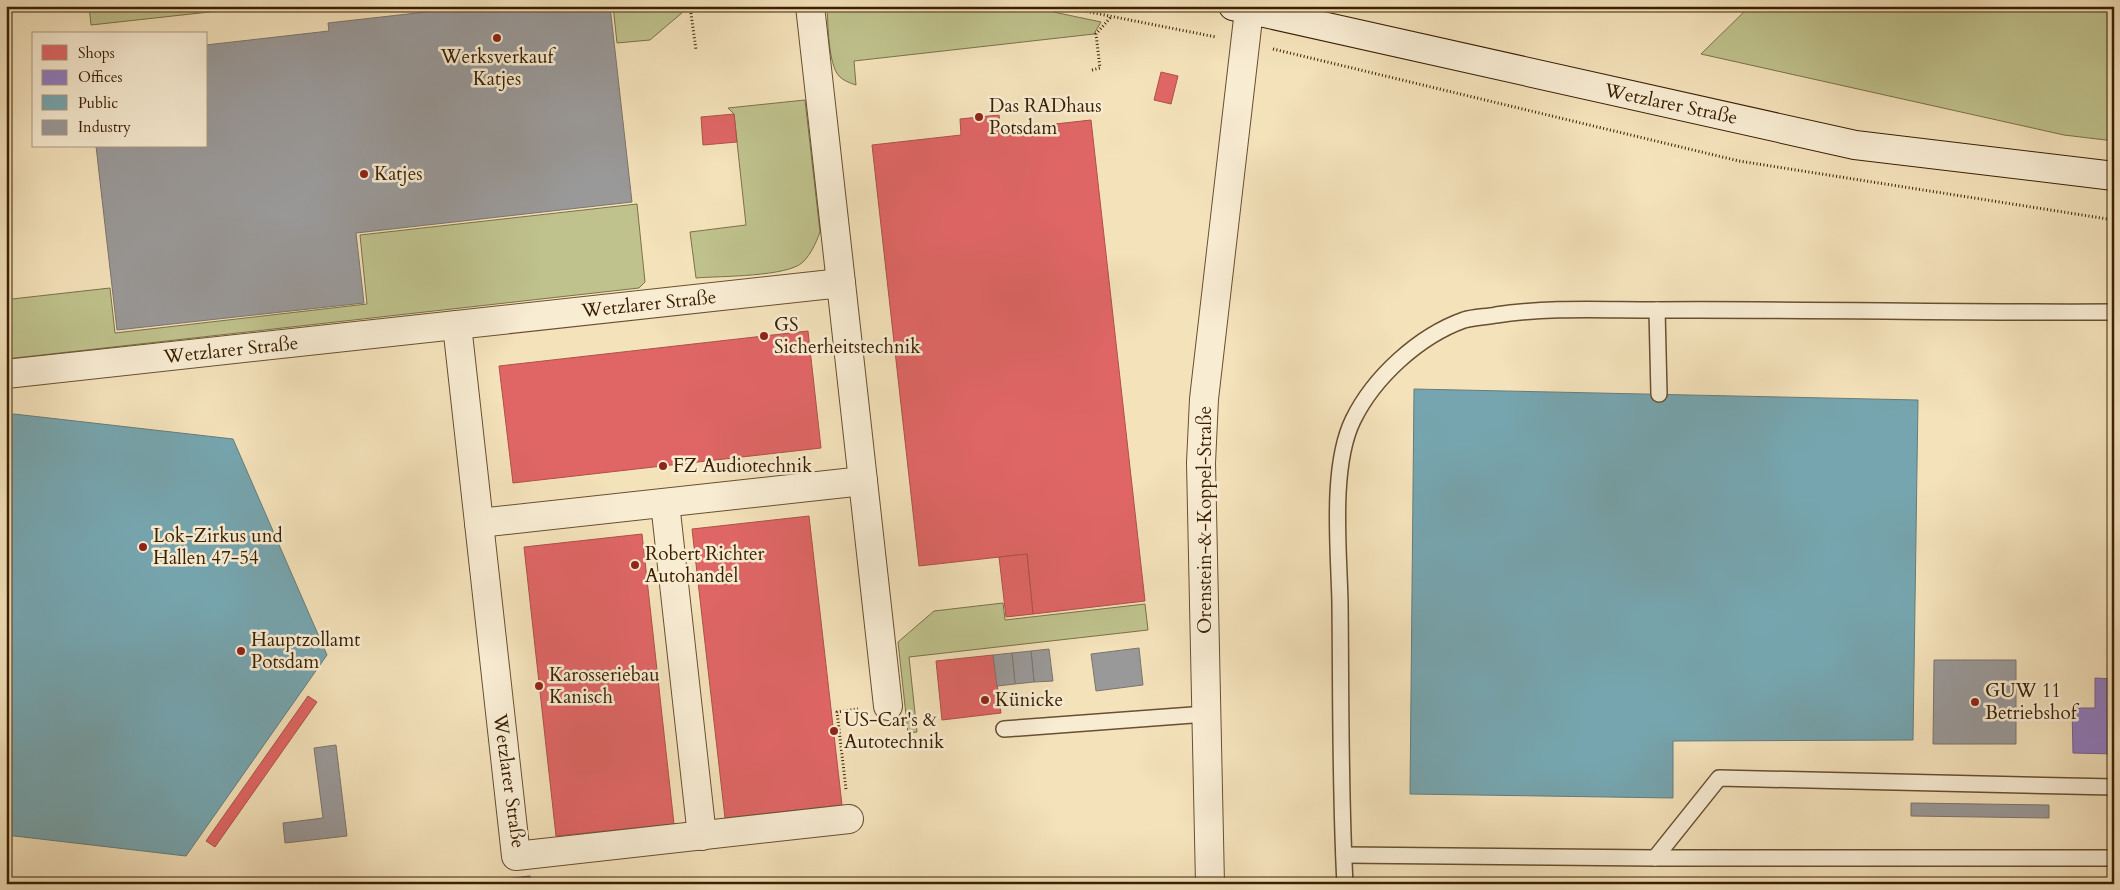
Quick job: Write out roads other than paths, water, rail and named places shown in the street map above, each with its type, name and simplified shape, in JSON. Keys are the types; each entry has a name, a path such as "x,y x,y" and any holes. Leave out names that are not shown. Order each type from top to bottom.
{"street":[{"path":"810,6 888,706"},
{"name":"Wetzlarer Straße","path":"1241,8 1854,145 2114,176"},
{"name":"Orenstein-&-Koppel-Straße","path":"1210,884 1201,463 1204,399 1245,43 1241,8"},
{"name":"Wetzlarer Straße","path":"6,374 841,283"},
{"name":"Wetzlarer Straße","path":"457,325 516,856 849,819"},
{"path":"479,523 863,481"},
{"path":"665,503 702,836"}],"lane":[{"path":"1345,884 1339,518 1344,444 1353,420 1382,378 1422,340 1466,320 1526,310 2114,312"},
{"path":"1657,310 1659,394"},
{"path":"1004,728 1206,714"},
{"path":"1655,858 1719,778 2114,787"},
{"path":"1344,855 1655,858 2114,858"}],"place":[{"name":"Werksverkauf Katjes","path":"497,38"},
{"name":"Das RADhaus Potsdam","path":"979,117"},
{"name":"Katjes","path":"364,174"},
{"name":"GS Sicherheitstechnik","path":"764,336"},
{"name":"FZ Audiotechnik","path":"663,466"},
{"name":"Lok-Zirkus und Hallen 47-54","path":"143,547"},
{"name":"Robert Richter Autohandel","path":"635,565"},
{"name":"Hauptzollamt Potsdam","path":"241,651"},
{"name":"Karosseriebau Kanisch","path":"539,686"},
{"name":"Künicke","path":"985,700"},
{"name":"GUW 11 Betriebshof","path":"1975,702"},
{"name":"US-Car's & Autotechnik","path":"834,731"}]}
